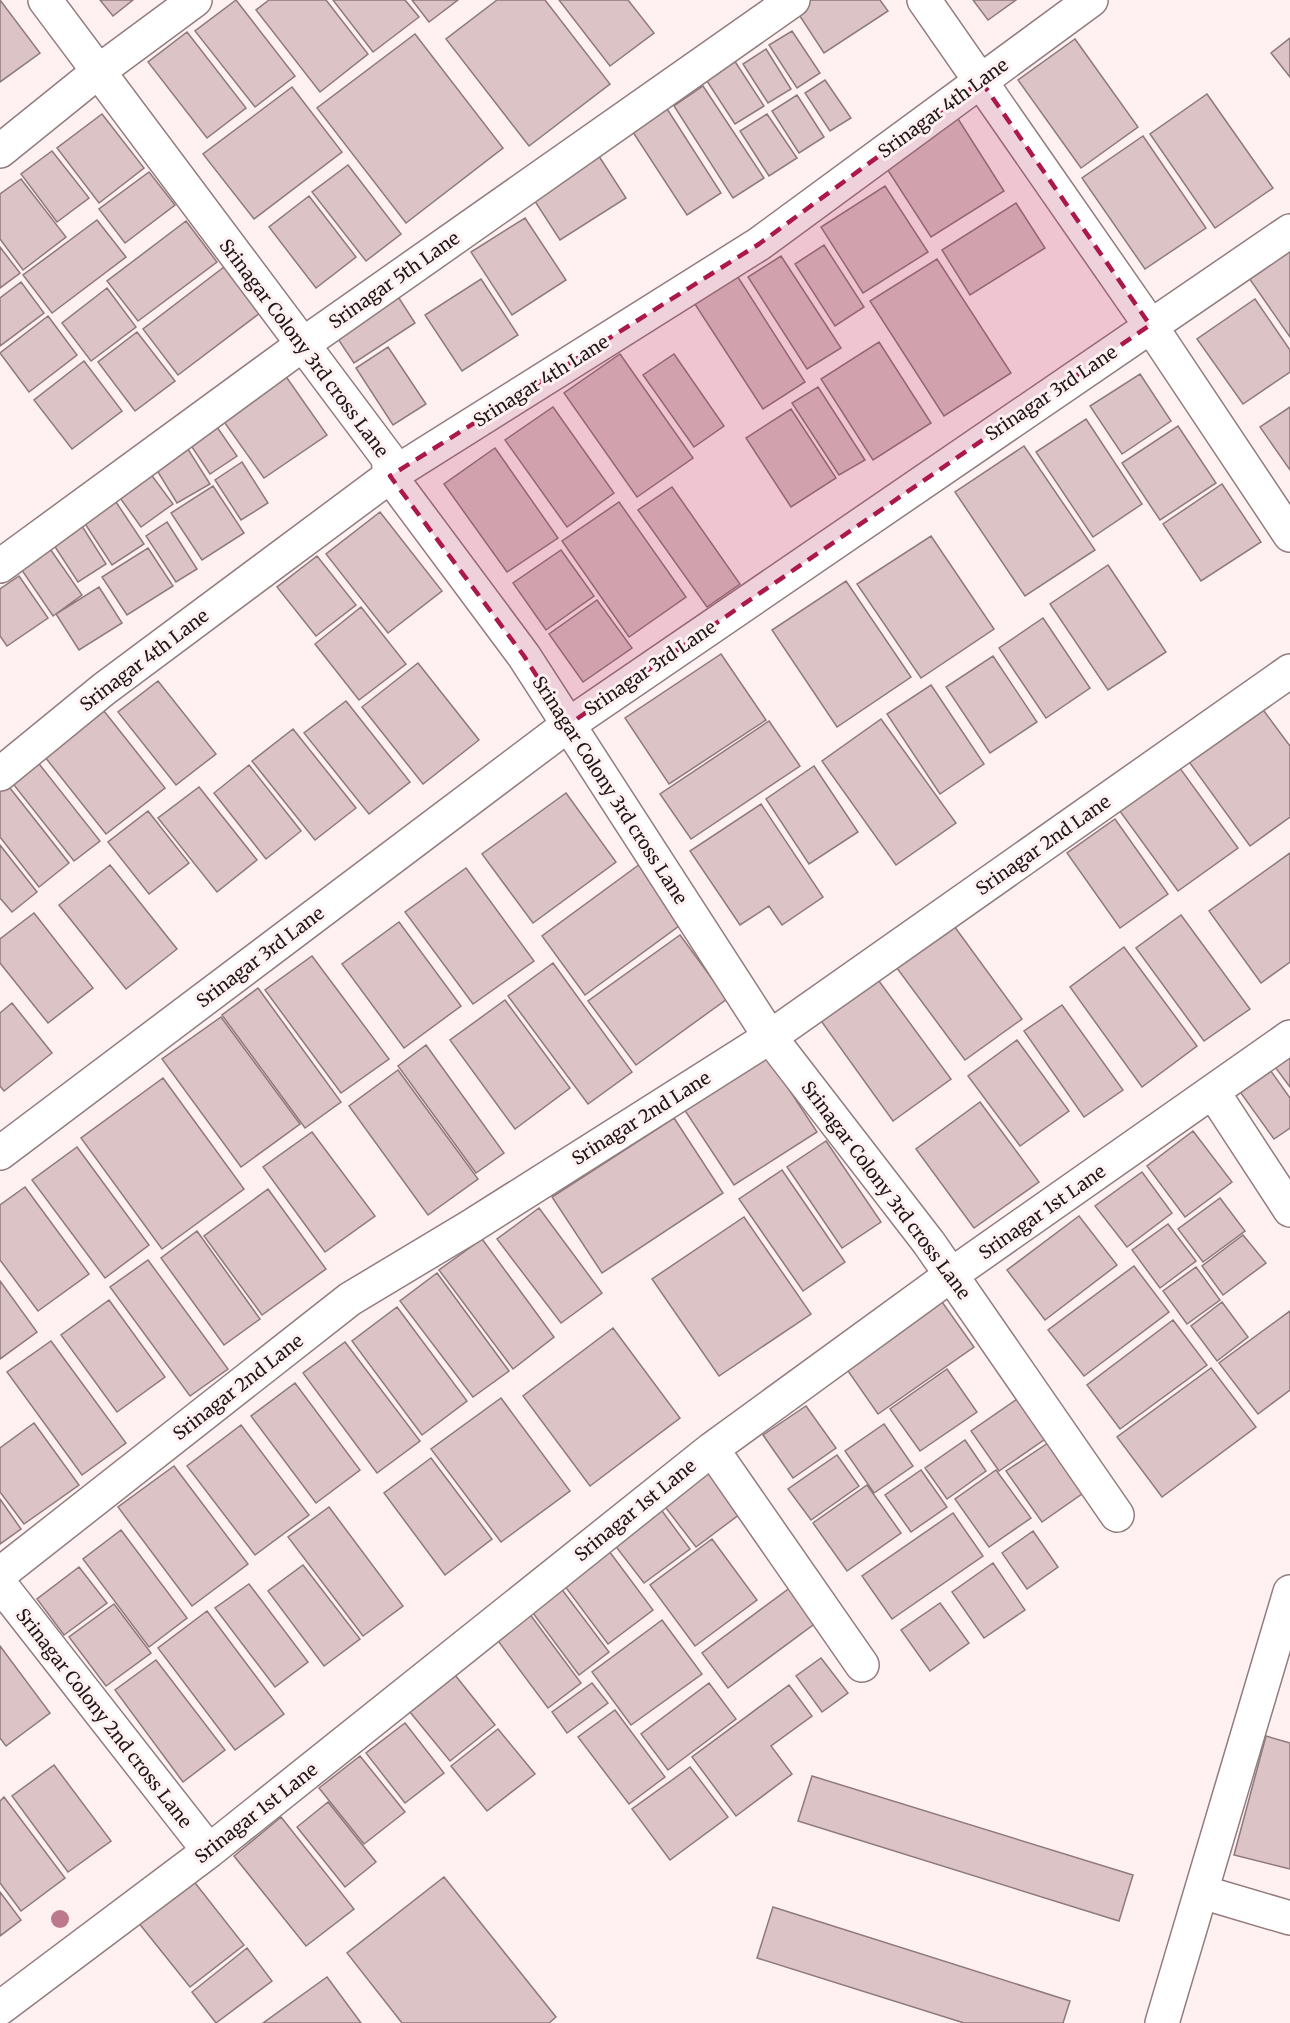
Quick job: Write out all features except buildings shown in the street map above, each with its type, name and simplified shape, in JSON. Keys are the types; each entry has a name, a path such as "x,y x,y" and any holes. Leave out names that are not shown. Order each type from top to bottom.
{"street":[{"name":"Srinagar Colony 3rd cross Lane","path":"45,0 388,458 390,476 524,656 770,1037 951,1275 1117,1515"},
{"path":"0,151 99,71 195,0"},
{"name":"Srinagar 5th Lane","path":"0,566 302,345 793,0"},
{"path":"924,0 1150,324 1290,535"},
{"name":"Srinagar 4th Lane","path":"0,774 104,688 390,476 759,244 1091,0"},
{"name":"Srinagar 3rd Lane","path":"0,1153 568,725 1150,324 1290,231"},
{"name":"Srinagar 2nd Lane","path":"0,1574 350,1299 470,1227 770,1037 1290,671"},
{"name":"Srinagar 1st Lane","path":"0,2008 209,1851 711,1449 951,1275 1290,1037"},
{"path":"1213,1092 1290,1210"},
{"path":"711,1449 862,1665"},
{"name":"Srinagar Colony 2nd cross Lane","path":"0,1584 209,1851"},
{"path":"1162,2023 1290,1592"},
{"path":"1202,1892 1290,1918"}],"highlighted area":[{"path":"981,81 1150,325 568,725 524,656 390,476 759,244"}]}
